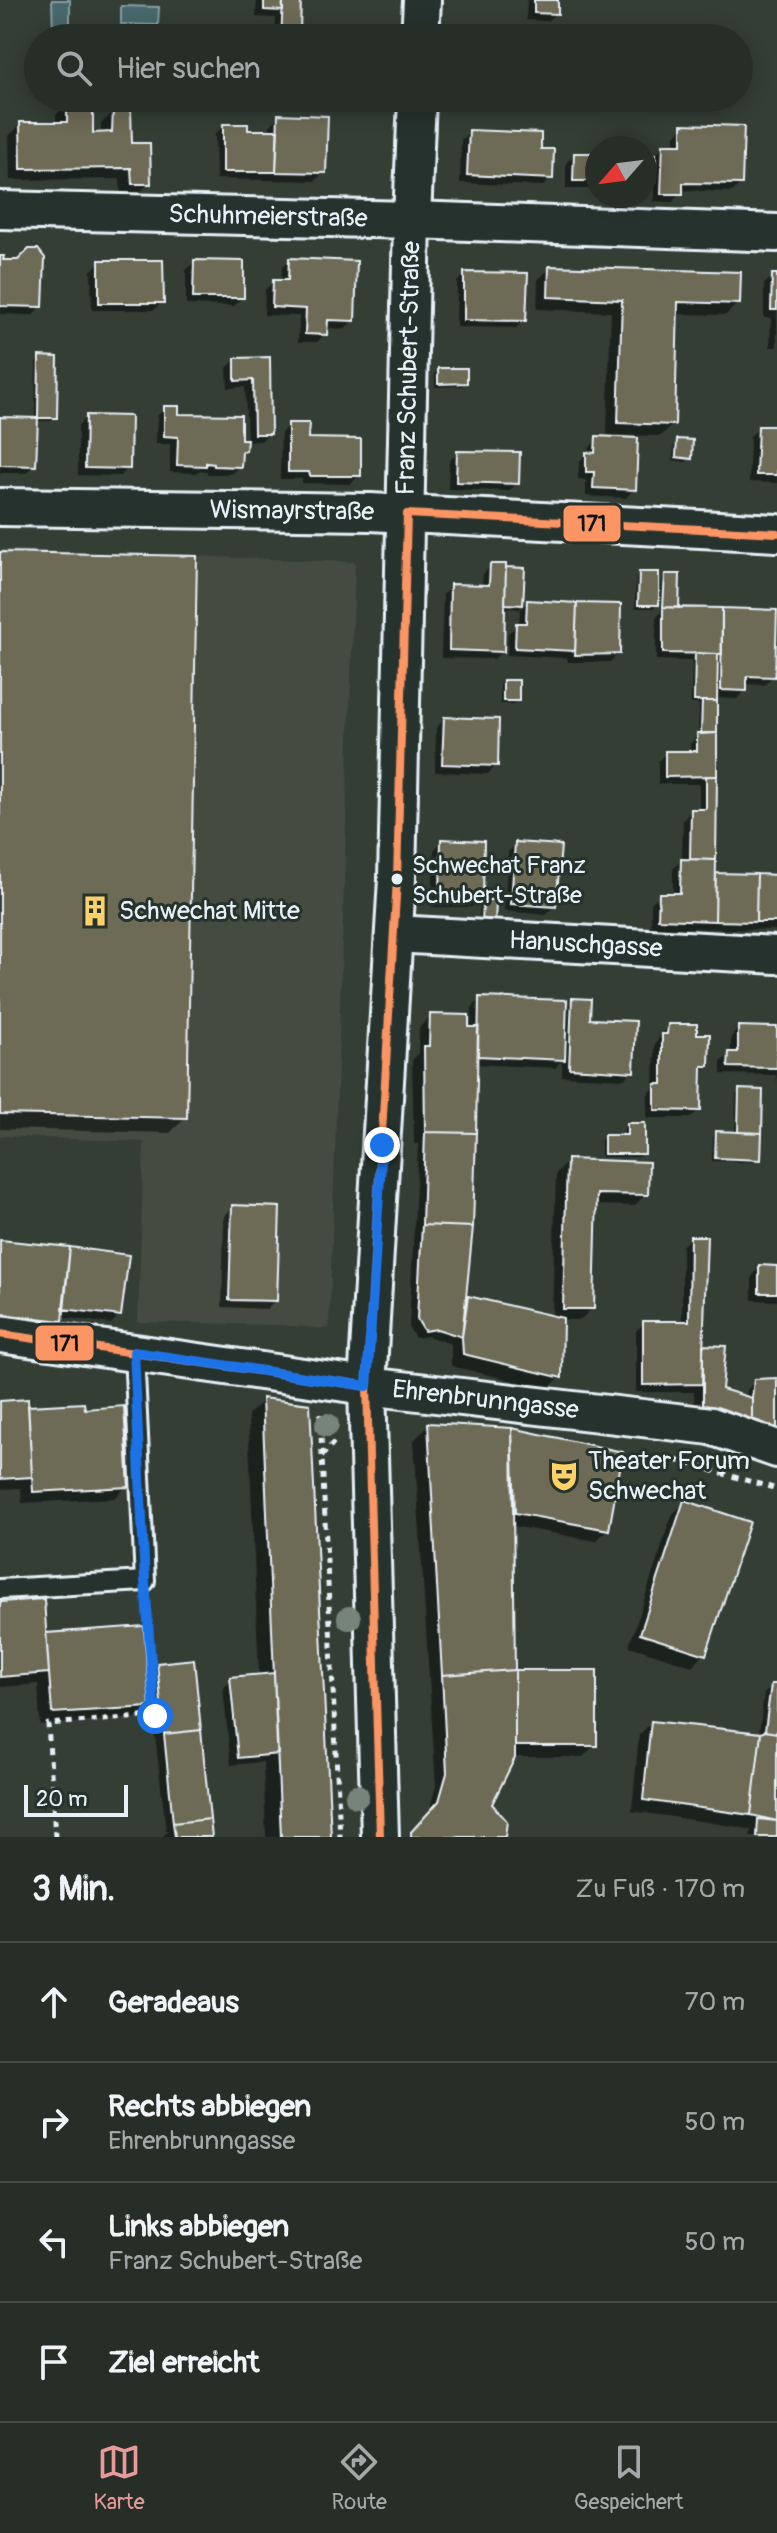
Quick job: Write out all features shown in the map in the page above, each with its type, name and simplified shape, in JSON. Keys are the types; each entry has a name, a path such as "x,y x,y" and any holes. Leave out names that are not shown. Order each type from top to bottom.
{"street":[{"path":"421,24 422,0"},
{"name":"Franz Schubert-Straße","path":"380,1837 367,1386 394,934 416,112"},
{"name":"Schuhmeierstraße","path":"0,210 777,233"},
{"name":"Wismayrstraße","path":"0,507 407,514 777,533"},
{"name":"Hanuschgasse","path":"394,934 777,955"},
{"name":"Ehrenbrunngasse","path":"0,1334 367,1386 711,1426 777,1449"}],"lane":[{"path":"0,1589 145,1581 134,1352"}],"path":[{"path":"320,1412 340,1837"},
{"path":"55,1837 48,1724 155,1716 145,1581"}],"shaded area":[{"path":"0,549 355,562 329,1329 138,1322 144,1142 0,1136"}],"water":[{"path":"52,0 70,0 70,24 53,24"},
{"path":"121,6 159,7 158,24 121,24"}],"building":[{"path":"264,0 283,0 283,11 264,10"},
{"path":"283,0 301,0 300,24 282,24"},
{"path":"534,0 558,0 558,14 534,13"},
{"path":"67,112 93,112 93,133 112,132 113,112 131,112 132,143 150,143 151,184 132,184 131,168 21,169 20,122 67,122"},
{"path":"278,114 328,116 326,173 276,172"},
{"path":"223,124 248,124 248,130 278,130 276,172 223,172"},
{"path":"682,124 744,126 742,184 683,183 683,194 661,194 663,144 682,144"},
{"path":"469,130 541,133 541,149 554,149 553,179 467,175"},
{"path":"574,153 585,153 585,181 573,181"},
{"path":"29,249 38,249 45,258 43,307 0,306 0,256 4,256 3,260 18,260"},
{"path":"289,258 357,261 355,321 328,320 327,335 305,334 306,309 272,307 273,280 288,280"},
{"path":"99,260 163,260 164,303 99,303"},
{"path":"194,260 244,261 244,298 193,298"},
{"path":"549,266 741,272 740,304 678,302 675,425 618,423 622,300 548,297"},
{"path":"464,272 528,273 526,321 464,320"},
{"path":"772,274 777,274 777,310 771,310"},
{"path":"39,356 58,357 57,418 38,418"},
{"path":"270,357 271,434 254,434 253,380 235,381 235,358"},
{"path":"438,368 467,368 467,383 438,384"},
{"path":"164,406 179,406 179,414 241,415 241,439 247,439 241,467 206,463 206,466 177,465 178,437 164,436"},
{"path":"86,415 131,416 130,469 85,468"},
{"path":"0,417 38,418 36,466 0,465"},
{"path":"288,423 309,423 308,438 361,439 361,476 310,476 309,472 288,472"},
{"path":"758,426 777,426 777,475 756,475"},
{"path":"596,436 638,438 636,490 593,488 594,472 586,472 586,452 595,453"},
{"path":"677,439 693,440 692,459 676,457"},
{"path":"457,451 520,452 519,484 456,482"},
{"name":"Schwechat Mitte","path":"0,552 197,556 187,1118 0,1114"},
{"path":"490,564 506,564 504,652 449,650 450,584 489,585"},
{"path":"506,567 525,568 523,605 505,604"},
{"path":"639,572 659,572 659,605 638,605"},
{"path":"665,574 680,574 679,608 663,607"},
{"path":"527,600 577,603 575,651 515,648 516,623 526,623"},
{"path":"577,603 621,604 620,654 575,655"},
{"path":"663,607 722,608 722,654 663,653"},
{"path":"722,608 777,610 775,677 747,676 747,691 721,690"},
{"path":"695,653 718,654 717,701 694,701"},
{"path":"503,680 519,680 519,701 503,701"},
{"path":"702,701 717,701 717,733 701,734"},
{"path":"444,717 499,719 498,766 442,764"},
{"path":"697,733 717,733 717,776 665,777 665,751 697,751"},
{"path":"706,776 717,776 716,860 690,859 691,809 706,809"},
{"path":"441,839 484,841 483,900 440,899"},
{"path":"515,842 561,845 556,907 511,904"},
{"path":"681,859 716,860 715,921 658,919 659,893 680,893"},
{"path":"716,873 757,874 756,922 715,921"},
{"path":"757,874 777,875 777,922 756,922"},
{"path":"483,900 496,900 495,924 482,923"},
{"path":"479,997 567,1000 565,1060 478,1056"},
{"path":"572,998 591,999 590,1019 636,1021 634,1072 569,1068"},
{"path":"430,1014 469,1015 469,1027 478,1027 476,1133 425,1132 424,1046 429,1046"},
{"path":"668,1024 697,1024 697,1034 710,1034 709,1066 702,1066 701,1111 655,1110 655,1084 662,1084 662,1034 667,1034"},
{"path":"738,1026 777,1027 777,1068 728,1067 729,1052 738,1052"},
{"path":"739,1089 763,1090 762,1133 738,1132"},
{"path":"627,1123 645,1123 645,1154 604,1154 604,1135 627,1135"},
{"path":"716,1131 762,1133 761,1160 715,1158"},
{"path":"425,1132 476,1133 473,1227 422,1225"},
{"path":"567,1159 649,1162 648,1195 597,1194 594,1309 563,1309"},
{"path":"232,1205 280,1207 277,1301 229,1300"},
{"path":"422,1225 473,1227 462,1337 437,1329 424,1331 417,1319"},
{"path":"690,1236 707,1236 702,1384 643,1385 643,1321 689,1321"},
{"path":"0,1240 70,1247 63,1321 0,1314"},
{"path":"70,1247 129,1255 121,1316 63,1309"},
{"path":"759,1265 777,1266 777,1293 759,1293"},
{"path":"468,1296 563,1318 562,1378 463,1354 462,1337"},
{"path":"703,1345 726,1346 722,1389 752,1398 752,1425 703,1412"},
{"path":"777,1378 777,1433 752,1425 752,1398 754,1379"},
{"path":"262,1398 310,1404 331,1837 281,1837"},
{"path":"28,1399 32,1477 0,1479 0,1401"},
{"path":"84,1403 85,1409 124,1406 129,1487 33,1492 28,1406"},
{"path":"428,1423 512,1428 515,1670 442,1675"},
{"name":"Theater Forum Schwechat","path":"512,1428 623,1452 609,1530 515,1513"},
{"path":"684,1500 750,1522 706,1655 640,1634"},
{"path":"44,1599 49,1673 0,1677 0,1602"},
{"path":"144,1626 150,1707 52,1713 46,1633"},
{"path":"194,1659 201,1730 164,1734 157,1663"},
{"path":"515,1670 597,1670 597,1746 515,1746"},
{"path":"515,1670 515,1758 492,1804 507,1821 505,1837 411,1837 411,1832 439,1801 447,1773 442,1675"},
{"path":"274,1673 278,1754 238,1758 230,1677"},
{"path":"771,1684 777,1684 777,1733 765,1731"},
{"path":"651,1721 761,1733 751,1815 643,1800"},
{"path":"201,1730 210,1819 173,1823 164,1734"},
{"path":"761,1733 777,1733 777,1821 751,1815"},
{"path":"210,1819 212,1837 175,1837 173,1823"},
{"path":"758,1819 777,1821 777,1837 757,1837"}],"transit line":[{"name":"171","path":"407,514 777,533"},
{"name":"171","path":"380,1837 367,1386 397,879 407,514"},
{"name":"171","path":"0,1334 367,1386"}],"place":[{"name":"Schwechat Franz Schubert-Straße","path":"397,879"},
{"name":"Schwechat Mitte","path":"95,911"},
{"name":"Theater Forum Schwechat","path":"564,1476"}],"route":[{"path":"155,1716 134,1352 367,1386 382,1145"}]}
